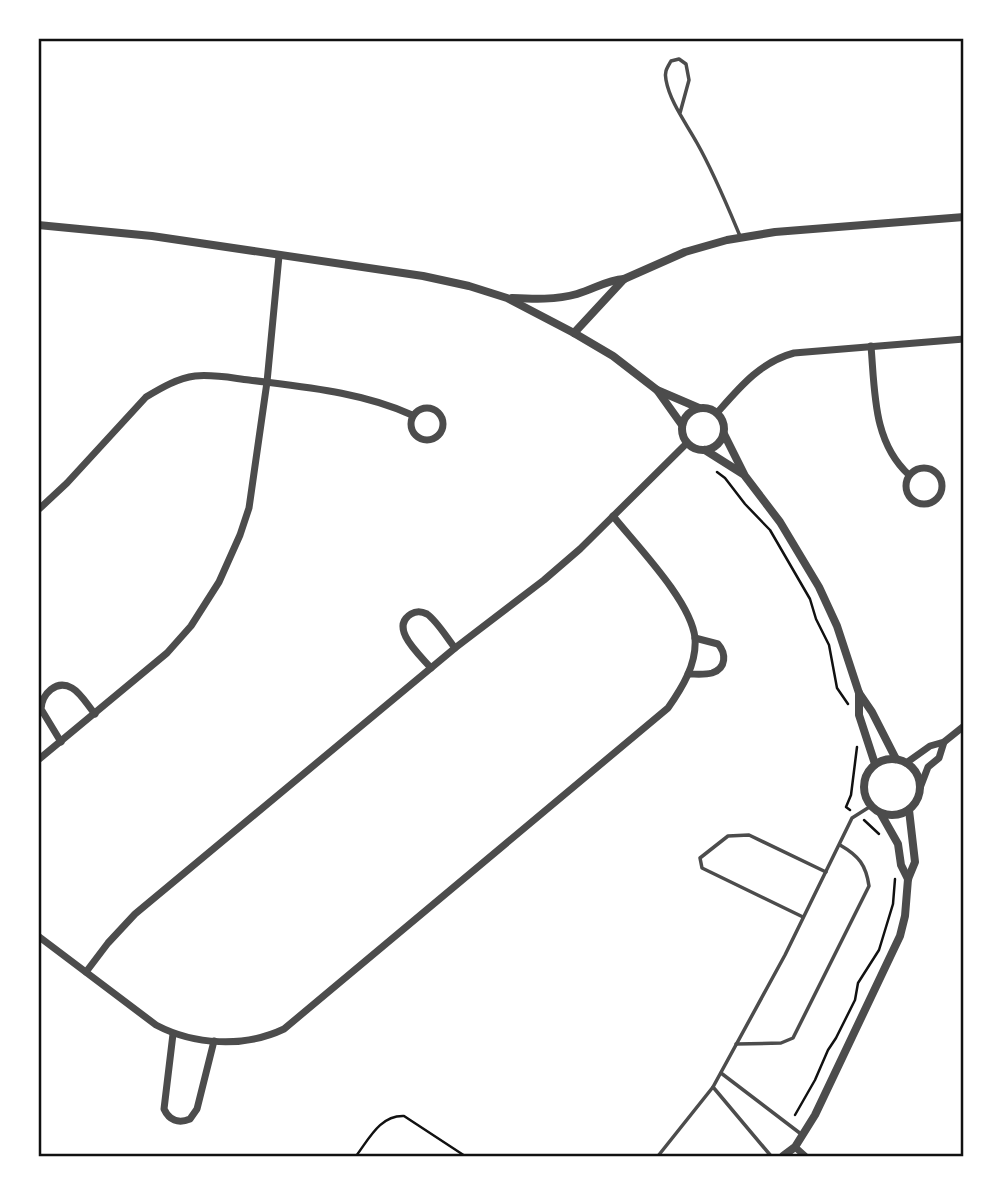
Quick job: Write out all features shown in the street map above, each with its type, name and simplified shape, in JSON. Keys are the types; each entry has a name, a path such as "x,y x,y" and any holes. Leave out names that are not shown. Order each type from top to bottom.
{"street":[{"path":"507,298 545,299 575,295 611,279 624,279 685,252 741,238 775,232 964,217"},
{"path":"38,225 152,236 423,276 469,286 507,298 575,333 613,356 657,390 699,408 712,409 724,425 722,439 712,449 699,450 683,438 682,425 687,414 699,408"},
{"path":"38,760 167,653 191,625 219,582 248,508 267,382 279,256"},
{"path":"575,333 624,279"},
{"path":"717,413 748,378 778,357 794,353 964,339"},
{"path":"871,346 877,418 886,447 898,465 909,475"},
{"path":"38,510 67,483 146,397 161,388 194,376 267,382 363,398 412,415"},
{"path":"657,390 682,425"},
{"path":"424,408 438,412 443,419 441,434 435,439 419,438 411,431 412,415 424,408"},
{"path":"724,434 745,476 780,522 819,587 837,626 859,693 896,760"},
{"path":"86,972 135,914 455,648 544,580 614,516 687,443"},
{"path":"705,450 745,476"},
{"path":"925,468 935,472 942,488 937,499 926,504 910,498 906,487 909,475 925,468"},
{"path":"38,936 156,1025 173,1034 192,1040 214,1041 258,1038 284,1029 668,708 688,674 695,638 689,617 677,596 614,516"},
{"path":"431,668 404,635 403,624 409,615 416,612 427,614 455,648"},
{"path":"688,674 717,671 724,659 722,648 718,644 695,638"},
{"path":"61,742 41,709 41,702 49,690 58,685 73,688 95,713"},
{"path":"859,693 859,715 875,765"},
{"path":"906,763 930,746 944,742 964,726"},
{"path":"881,814 891,816 909,810 919,796 928,767 939,758 944,742"},
{"path":"908,879 901,865 898,844 881,814 871,806 864,791 864,781 875,765 884,760 896,760 906,763 915,771 920,788"},
{"path":"783,1157 795,1147 815,1115 900,936 905,916 908,879 915,862 909,810"},
{"path":"173,1034 164,1103 167,1114 178,1121 190,1119 197,1109 214,1041"},
{"path":"795,1147 805,1157"}],"lane":[{"path":"680,113 689,80 685,64 679,59 671,61 664,73 666,83 680,113 708,165 741,238"},
{"path":"658,1157 713,1087 803,918 852,818 871,806"},
{"path":"803,918 702,868 700,858 728,836 748,835 826,872"},
{"path":"736,1044 781,1043 793,1038 869,886 862,861 855,853 839,844"},
{"path":"721,1073 802,1135"},
{"path":"713,1087 771,1157"}],"path":[{"path":"714,470 725,478 745,504 771,530 810,599 829,645 837,688 850,708"},
{"path":"854,739 858,756 851,795 846,807 858,814 883,839"},
{"path":"795,1115 855,1000 858,983 879,950 893,904 895,872"},
{"path":"356,1157 385,1120 395,1116 404,1116 465,1157"}]}
